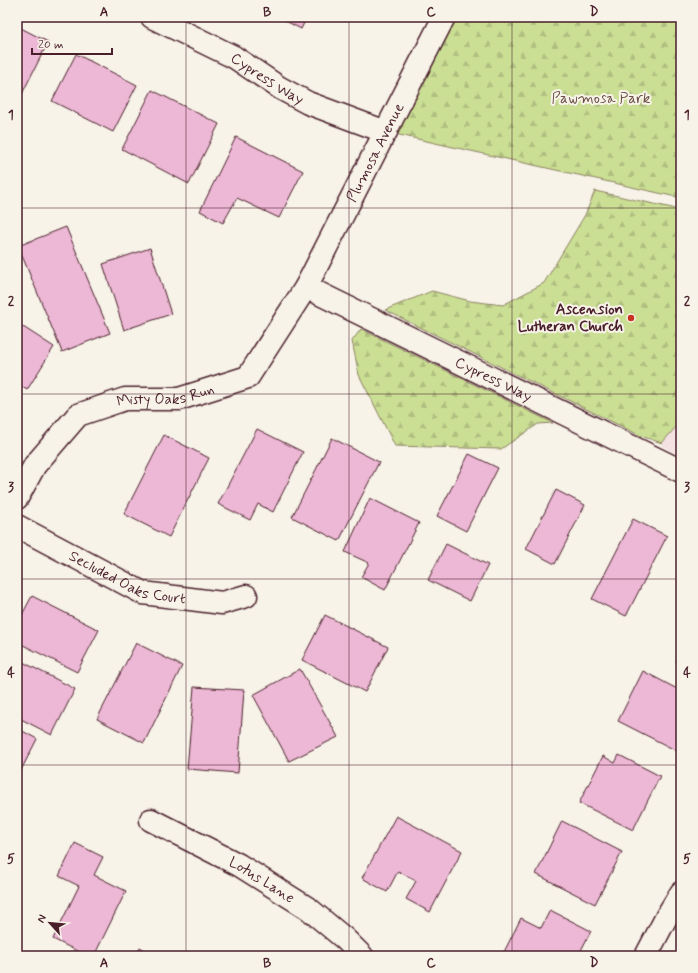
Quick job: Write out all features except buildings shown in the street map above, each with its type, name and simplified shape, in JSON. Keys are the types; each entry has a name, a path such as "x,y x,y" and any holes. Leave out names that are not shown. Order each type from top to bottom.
{"street":[{"name":"Cypress Way","path":"152,17 182,24 280,88 308,103 386,132"},
{"name":"Plumosa Avenue","path":"306,287 444,17"},
{"name":"Cypress Way","path":"306,287 681,471"},
{"name":"Misty Oaks Run","path":"17,498 35,465 78,415 125,400 179,399 248,378 306,287"},
{"name":"Secluded Oaks Court","path":"17,526 143,593 222,603 246,596"},
{"name":"Lotus Lane","path":"151,820 240,865 309,909 345,939 362,956"},
{"path":"646,956 681,893"}],"shaded area":[{"path":"681,421 681,456 662,446 662,443"}],"green space":[{"name":"Pawmosa Park","path":"444,17 681,17 681,198 386,132"},
{"path":"595,191 681,210 681,421 662,443 641,436 385,310 432,291 470,301 503,305 544,283 585,215"},
{"path":"361,329 553,423 538,424 501,449 395,446 359,375 352,341"}],"place":[{"name":"Ascension Lutheran Church","path":"631,318"}]}
